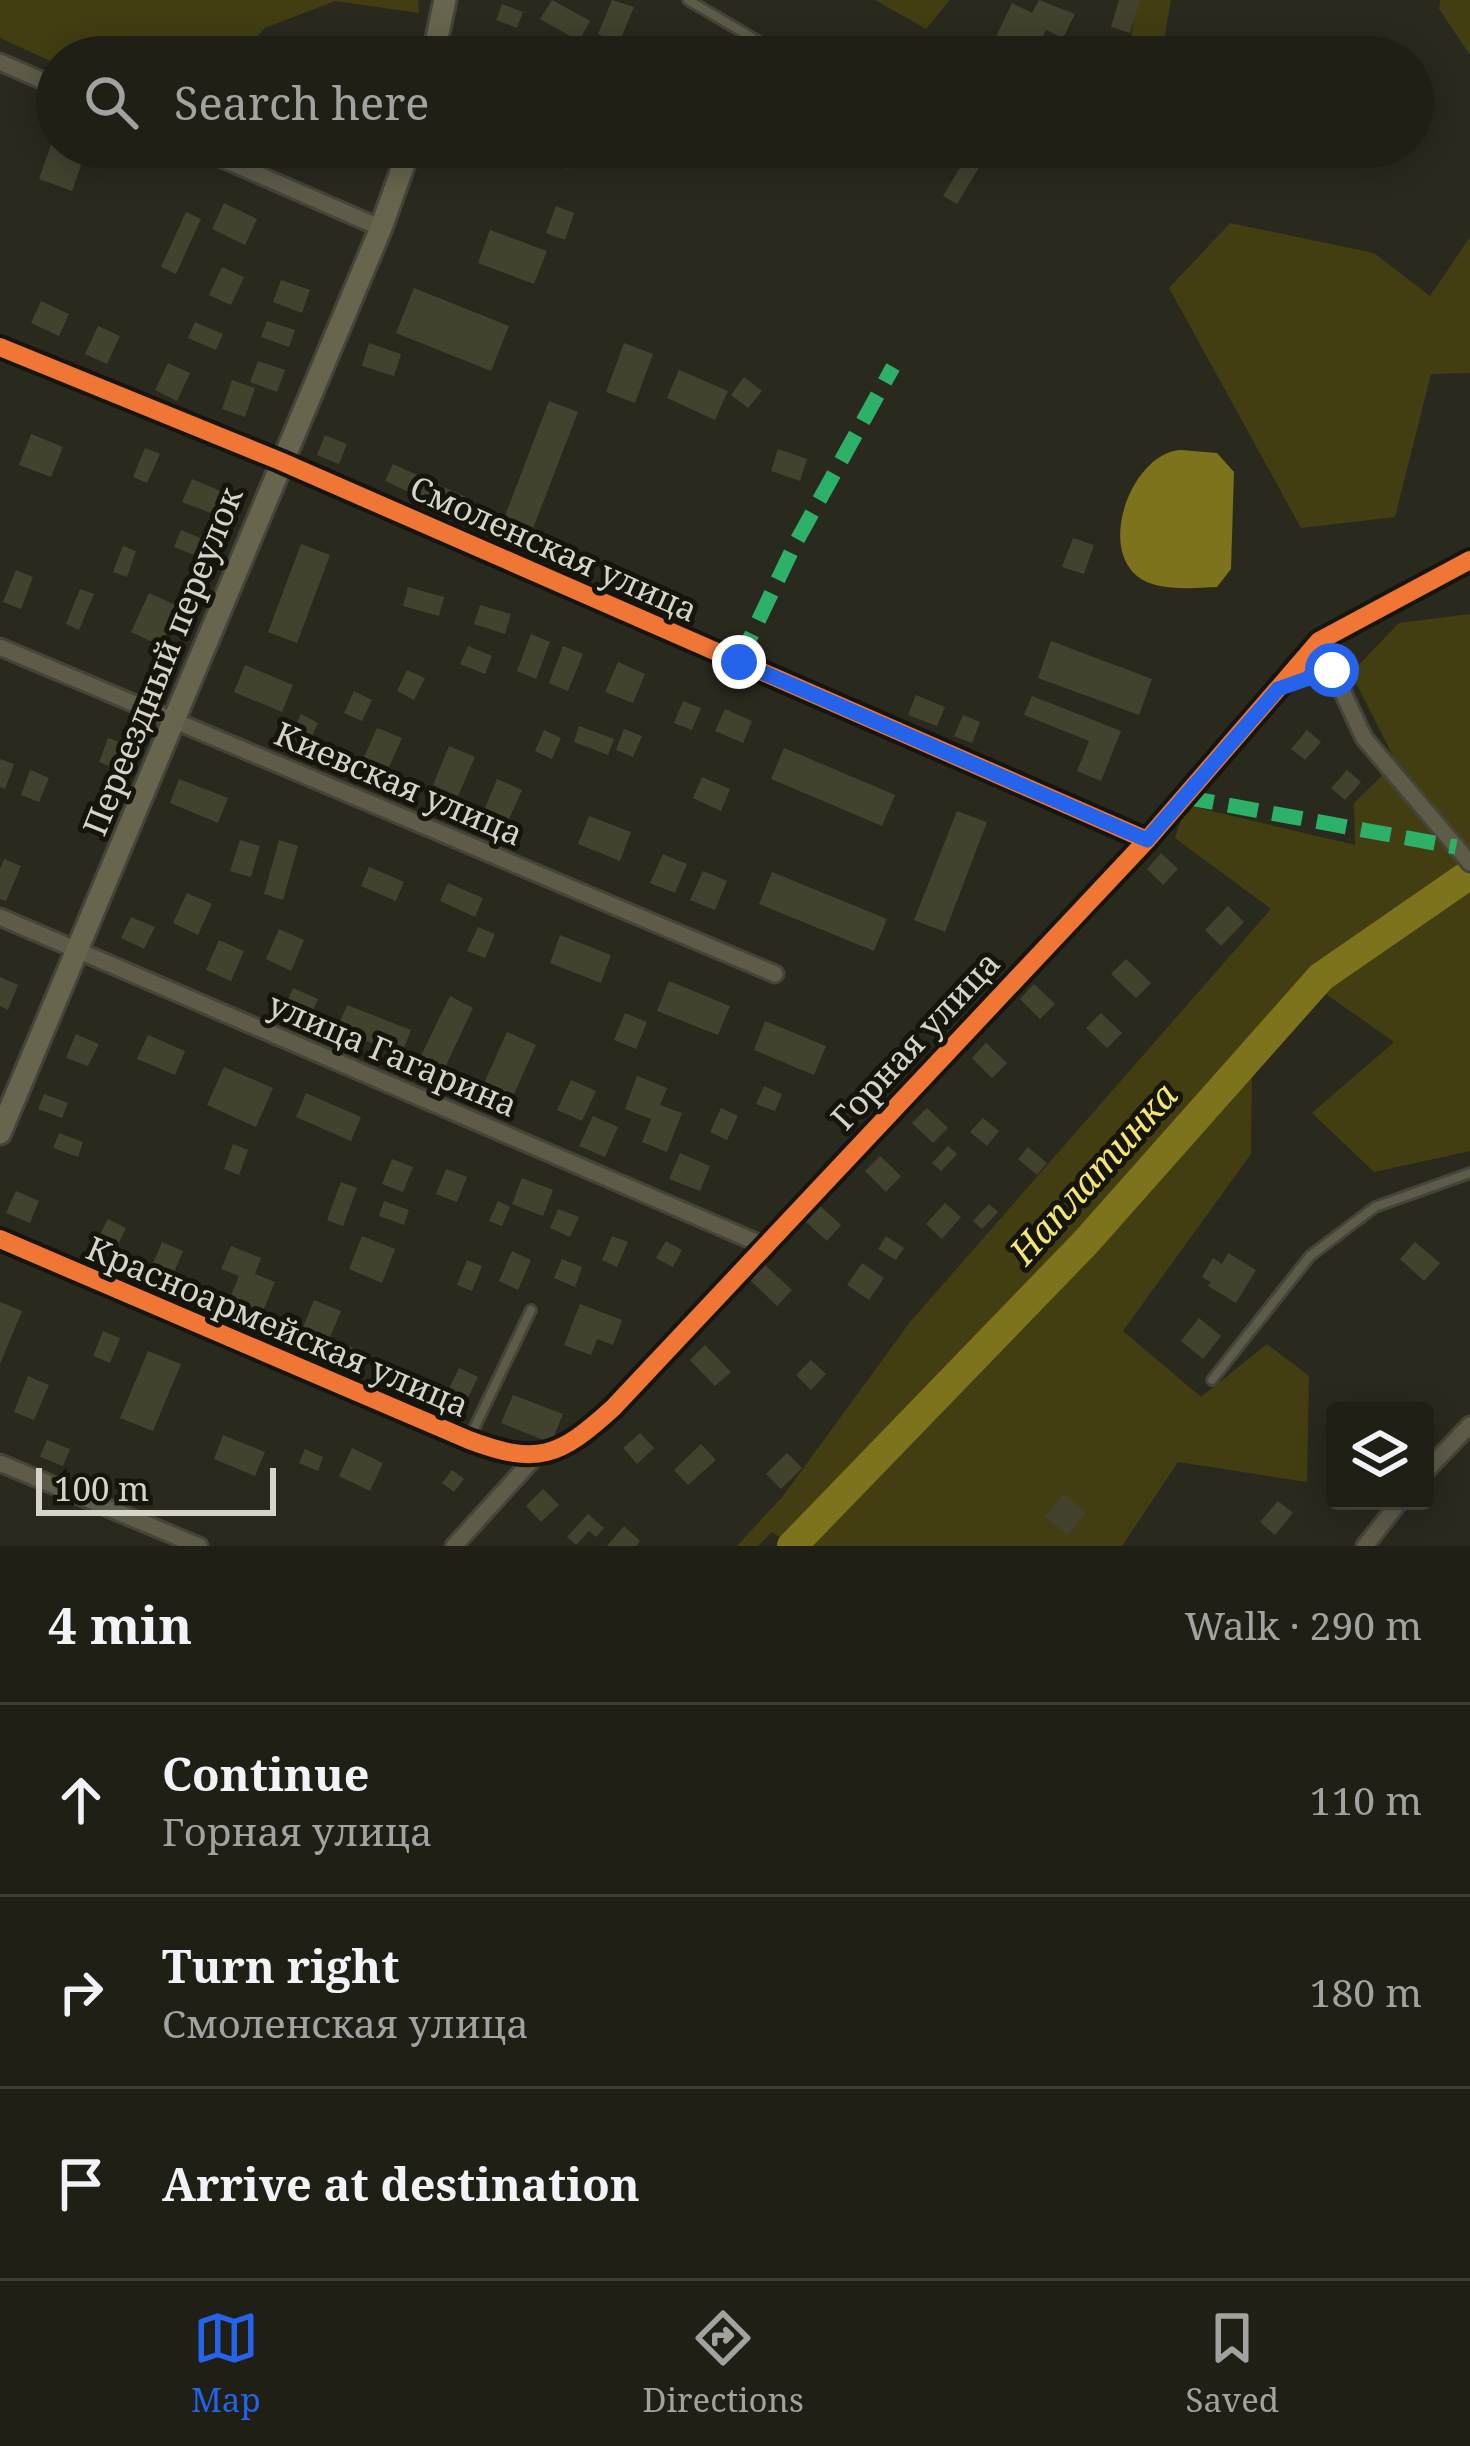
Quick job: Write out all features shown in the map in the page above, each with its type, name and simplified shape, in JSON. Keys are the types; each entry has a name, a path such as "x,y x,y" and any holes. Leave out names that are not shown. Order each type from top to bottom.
{"street":[{"path":"438,36 446,0"},
{"path":"0,62 36,78"},
{"path":"243,168 381,228"},
{"name":"Переездный переулок","path":"0,1133 402,168"},
{"name":"Смоленская улица","path":"0,347 280,461 1147,840"},
{"path":"1470,560 1319,641 1364,738 1470,863"},
{"name":"Горная улица","path":"454,1546 536,1456 567,1446 599,1421 1147,840 1319,641"},
{"name":"Киевская улица","path":"0,647 775,974"},
{"name":"улица Гагарина","path":"0,917 763,1245"},
{"name":"Красноармейская улица","path":"0,1239 469,1441 517,1456 536,1456"},
{"path":"1434,1463 1470,1425"},
{"path":"0,1463 199,1546"},
{"path":"1365,1546 1393,1510"}],"lane":[{"path":"688,0 749,36"},
{"path":"1278,689 1332,670"},
{"path":"1212,1380 1310,1256 1375,1208 1470,1173"},
{"path":"469,1441 531,1310"}],"shaded area":[{"path":"0,0 418,0 419,13 335,1 265,28 258,36 36,36 36,54 0,38"},
{"path":"875,0 950,0 926,29"},
{"path":"1138,0 1171,0 1165,36 1131,36"},
{"path":"1440,0 1470,0 1470,55 1439,9"},
{"path":"1230,223 1374,253 1430,296 1470,237 1470,373 1431,374 1395,517 1301,528 1169,288"},
{"path":"1181,450 1217,453 1234,472 1231,569 1217,587 1151,584 1129,566 1121,548 1125,505 1135,485 1163,455"},
{"path":"1470,614 1470,1151 1374,1172 1312,1113 1394,1042 1323,992 1252,1067 1251,1154 1123,1331 1201,1397 1267,1344 1309,1376 1307,1482 1178,1462 1122,1546 794,1546 772,1532 758,1546 737,1546 783,1496 910,1322 1271,909 1175,838 1186,805 1355,845 1354,803 1396,762 1351,673 1399,623"}],"building":[{"path":"552,0 590,21 582,36 570,36 540,19"},
{"path":"612,0 634,7 622,36 598,34"},
{"path":"1039,0 1075,14 1064,36 1046,30 1043,36 996,36 1012,3 1032,13"},
{"path":"1119,0 1140,0 1130,33 1111,27"},
{"path":"502,4 523,12 517,28 496,20"},
{"path":"43,168 80,168 72,191 39,179"},
{"path":"960,168 979,168 957,204 943,196"},
{"path":"224,203 257,219 245,245 212,229"},
{"path":"556,206 574,213 565,240 546,233"},
{"path":"186,212 201,219 176,274 161,267"},
{"path":"490,230 547,251 534,284 478,263"},
{"path":"222,267 244,277 231,305 209,295"},
{"path":"281,280 310,290 302,313 273,302"},
{"path":"414,288 509,326 491,371 396,333"},
{"path":"41,301 69,314 59,336 31,323"},
{"path":"267,321 295,330 289,347 261,337"},
{"path":"195,322 223,334 216,350 188,338"},
{"path":"98,326 120,336 107,364 85,354"},
{"path":"369,343 401,354 394,376 362,366"},
{"path":"624,343 653,354 635,403 606,392"},
{"path":"258,361 285,370 277,392 250,382"},
{"path":"168,363 190,373 177,401 155,390"},
{"path":"679,370 728,391 715,420 667,398"},
{"path":"744,377 762,391 748,408 731,395"},
{"path":"232,380 255,388 245,417 222,409"},
{"path":"549,401 578,412 532,531 503,521"},
{"path":"31,434 63,447 51,477 19,465"},
{"path":"325,435 347,444 339,464 317,455"},
{"path":"145,448 160,454 147,483 133,477"},
{"path":"778,449 807,459 800,481 771,471"},
{"path":"393,464 468,498 460,515 385,481"},
{"path":"192,479 225,493 216,515 182,502"},
{"path":"181,530 203,539 197,556 174,547"},
{"path":"1073,538 1094,545 1084,574 1062,567"},
{"path":"301,544 330,555 297,643 268,632"},
{"path":"123,546 136,551 127,577 113,572"},
{"path":"16,570 33,577 21,609 3,602"},
{"path":"408,587 444,597 439,616 403,606"},
{"path":"80,589 94,594 79,630 66,624"},
{"path":"149,593 180,607 161,646 131,632"},
{"path":"480,605 511,614 505,634 474,624"},
{"path":"531,634 550,642 536,679 517,671"},
{"path":"1051,641 1152,679 1139,715 1038,678"},
{"path":"468,646 492,656 485,674 460,664"},
{"path":"563,646 583,654 568,691 549,683"},
{"path":"618,662 645,674 633,703 605,692"},
{"path":"245,665 293,685 282,712 234,692"},
{"path":"407,670 425,678 414,700 397,691"},
{"path":"354,691 372,700 362,721 344,713"},
{"path":"916,695 945,707 937,726 908,715"},
{"path":"1032,696 1121,731 1101,781 1077,771 1089,741 1024,715"},
{"path":"683,701 701,708 692,730 674,723"},
{"path":"725,709 752,721 743,743 715,731"},
{"path":"301,714 318,723 308,745 290,736"},
{"path":"963,715 980,722 972,743 954,736"},
{"path":"579,726 614,739 608,755 574,742"},
{"path":"377,728 402,738 389,767 364,757"},
{"path":"624,729 642,736 633,757 616,750"},
{"path":"544,730 561,738 552,759 535,751"},
{"path":"1307,730 1321,742 1305,760 1291,749"},
{"path":"108,738 128,745 118,770 99,762"},
{"path":"449,746 475,757 458,796 433,785"},
{"path":"784,748 895,795 882,826 771,779"},
{"path":"0,759 14,764 5,789 0,787"},
{"path":"30,770 49,778 39,802 21,795"},
{"path":"1347,770 1361,782 1345,800 1331,788"},
{"path":"702,777 730,789 721,811 693,798"},
{"path":"179,779 228,798 218,823 170,803"},
{"path":"497,779 522,790 509,819 485,808"},
{"path":"957,811 987,822 945,932 914,920"},
{"path":"589,816 631,832 620,861 578,844"},
{"path":"240,840 260,846 251,877 230,871"},
{"path":"279,840 298,846 283,900 264,894"},
{"path":"1161,853 1178,869 1163,885 1147,869"},
{"path":"663,854 687,864 675,893 650,883"},
{"path":"4,859 21,866 6,901 0,899"},
{"path":"369,867 404,882 396,901 361,886"},
{"path":"703,871 727,881 715,910 690,900"},
{"path":"772,872 887,919 874,951 759,904"},
{"path":"448,883 483,898 475,917 440,901"},
{"path":"187,893 212,904 198,935 173,923"},
{"path":"1228,906 1244,922 1221,946 1205,930"},
{"path":"131,917 155,927 144,949 121,938"},
{"path":"478,927 495,934 485,958 467,951"},
{"path":"279,929 304,940 291,971 266,959"},
{"path":"560,935 611,955 601,983 550,963"},
{"path":"219,940 244,951 231,981 206,970"},
{"path":"1126,959 1151,983 1136,998 1111,974"},
{"path":"0,977 18,985 8,1010 0,1006"},
{"path":"669,981 730,1006 718,1035 657,1011"},
{"path":"1034,984 1055,1004 1040,1019 1020,999"},
{"path":"293,988 318,999 305,1029 280,1018"},
{"path":"450,996 473,1008 442,1074 418,1062"},
{"path":"347,1005 411,1030 401,1055 337,1029"},
{"path":"625,1013 647,1022 636,1049 614,1040"},
{"path":"1101,1013 1122,1033 1107,1048 1086,1028"},
{"path":"765,1021 826,1046 814,1075 754,1050"},
{"path":"507,1032 536,1045 510,1103 481,1090"},
{"path":"76,1034 99,1044 88,1066 66,1058"},
{"path":"148,1035 185,1051 175,1075 137,1059"},
{"path":"986,1043 1007,1063 992,1078 972,1058"},
{"path":"224,1067 273,1088 256,1127 207,1105"},
{"path":"637,1076 667,1088 660,1105 682,1113 667,1152 642,1142 651,1119 625,1109"},
{"path":"571,1080 596,1091 582,1121 557,1110"},
{"path":"764,1086 782,1094 775,1111 756,1104"},
{"path":"306,1093 361,1117 351,1141 296,1117"},
{"path":"44,1094 68,1103 62,1118 38,1109"},
{"path":"721,1108 738,1116 727,1140 710,1132"},
{"path":"927,1108 948,1128 933,1143 912,1123"},
{"path":"593,1116 618,1127 605,1157 579,1146"},
{"path":"983,1118 999,1131 987,1146 970,1132"},
{"path":"59,1133 83,1142 78,1157 53,1148"},
{"path":"233,1144 248,1150 239,1175 224,1169"},
{"path":"948,1146 957,1154 941,1171 932,1163"},
{"path":"1028,1147 1047,1163 1037,1175 1018,1159"},
{"path":"680,1153 710,1166 700,1191 669,1179"},
{"path":"880,1156 901,1176 886,1192 865,1171"},
{"path":"392,1159 413,1167 403,1192 382,1184"},
{"path":"446,1169 467,1177 457,1202 436,1194"},
{"path":"522,1178 553,1190 543,1216 512,1204"},
{"path":"341,1182 357,1188 343,1226 327,1220"},
{"path":"16,1191 39,1201 30,1223 6,1213"},
{"path":"384,1201 409,1210 404,1225 379,1216"},
{"path":"498,1201 510,1207 502,1226 489,1221"},
{"path":"945,1203 961,1217 942,1239 926,1224"},
{"path":"989,1204 998,1212 982,1229 973,1221"},
{"path":"820,1206 841,1225 827,1241 806,1222"},
{"path":"558,1209 579,1217 570,1237 550,1228"},
{"path":"108,1219 126,1228 115,1251 96,1242"},
{"path":"362,1236 395,1249 382,1283 349,1269"},
{"path":"612,1236 628,1242 617,1267 602,1260"},
{"path":"886,1236 904,1248 896,1260 878,1249"},
{"path":"666,1241 682,1250 673,1267 656,1258"},
{"path":"162,1242 183,1251 172,1277 151,1268"},
{"path":"1415,1242 1440,1263 1424,1281 1400,1259"},
{"path":"231,1246 261,1258 255,1274 275,1282 263,1311 230,1298 239,1276 221,1269"},
{"path":"512,1251 531,1260 518,1290 499,1281"},
{"path":"1228,1253 1256,1270 1236,1303 1202,1277 1213,1258 1222,1264"},
{"path":"562,1259 582,1267 575,1287 554,1278"},
{"path":"467,1260 482,1266 472,1291 457,1285"},
{"path":"862,1263 884,1278 869,1300 847,1285"},
{"path":"765,1265 792,1290 777,1306 750,1280"},
{"path":"314,1300 341,1311 329,1340 302,1330"},
{"path":"0,1302 22,1311 0,1364"},
{"path":"580,1304 622,1320 613,1345 597,1339 591,1355 564,1345"},
{"path":"1199,1318 1221,1336 1203,1359 1181,1341"},
{"path":"103,1331 120,1338 110,1363 93,1356"},
{"path":"346,1345 370,1355 362,1373 338,1364"},
{"path":"705,1345 731,1372 715,1386 690,1360"},
{"path":"148,1351 181,1364 153,1431 120,1418"},
{"path":"811,1360 826,1374 811,1390 796,1375"},
{"path":"459,1368 478,1377 463,1408 444,1399"},
{"path":"28,1376 49,1385 34,1420 14,1412"},
{"path":"513,1395 563,1414 551,1443 501,1423"},
{"path":"640,1433 654,1448 637,1464 623,1448"},
{"path":"223,1435 265,1452 255,1476 214,1459"},
{"path":"47,1440 70,1449 63,1466 40,1457"},
{"path":"701,1444 716,1460 688,1485 674,1470"},
{"path":"352,1448 383,1463 370,1491 339,1476"},
{"path":"305,1449 323,1457 318,1471 299,1463"},
{"path":"787,1453 802,1468 781,1489 766,1474"},
{"path":"452,1470 464,1479 454,1492 442,1483"},
{"path":"543,1489 559,1505 541,1522 526,1506"},
{"path":"1064,1494 1086,1512 1068,1535 1045,1517"},
{"path":"1278,1501 1293,1513 1275,1535 1260,1522"},
{"path":"588,1514 604,1528 596,1537 589,1531 576,1545 567,1537"},
{"path":"624,1526 640,1541 636,1546 607,1546"}],"waterway":[{"name":"Наплатинка","path":"792,1546 1086,1242 1321,977 1470,874"}],"marked path":[{"path":"739,661 795,544 893,367"},
{"path":"1184,797 1456,847"}],"cycle path":[{"path":"0,347 280,461 1147,840"},
{"path":"0,1239 469,1440 513,1453 562,1447 613,1408 1147,840 1319,641 1470,560"}],"route":[{"path":"739,662 1147,840 1278,689 1332,670"}]}
